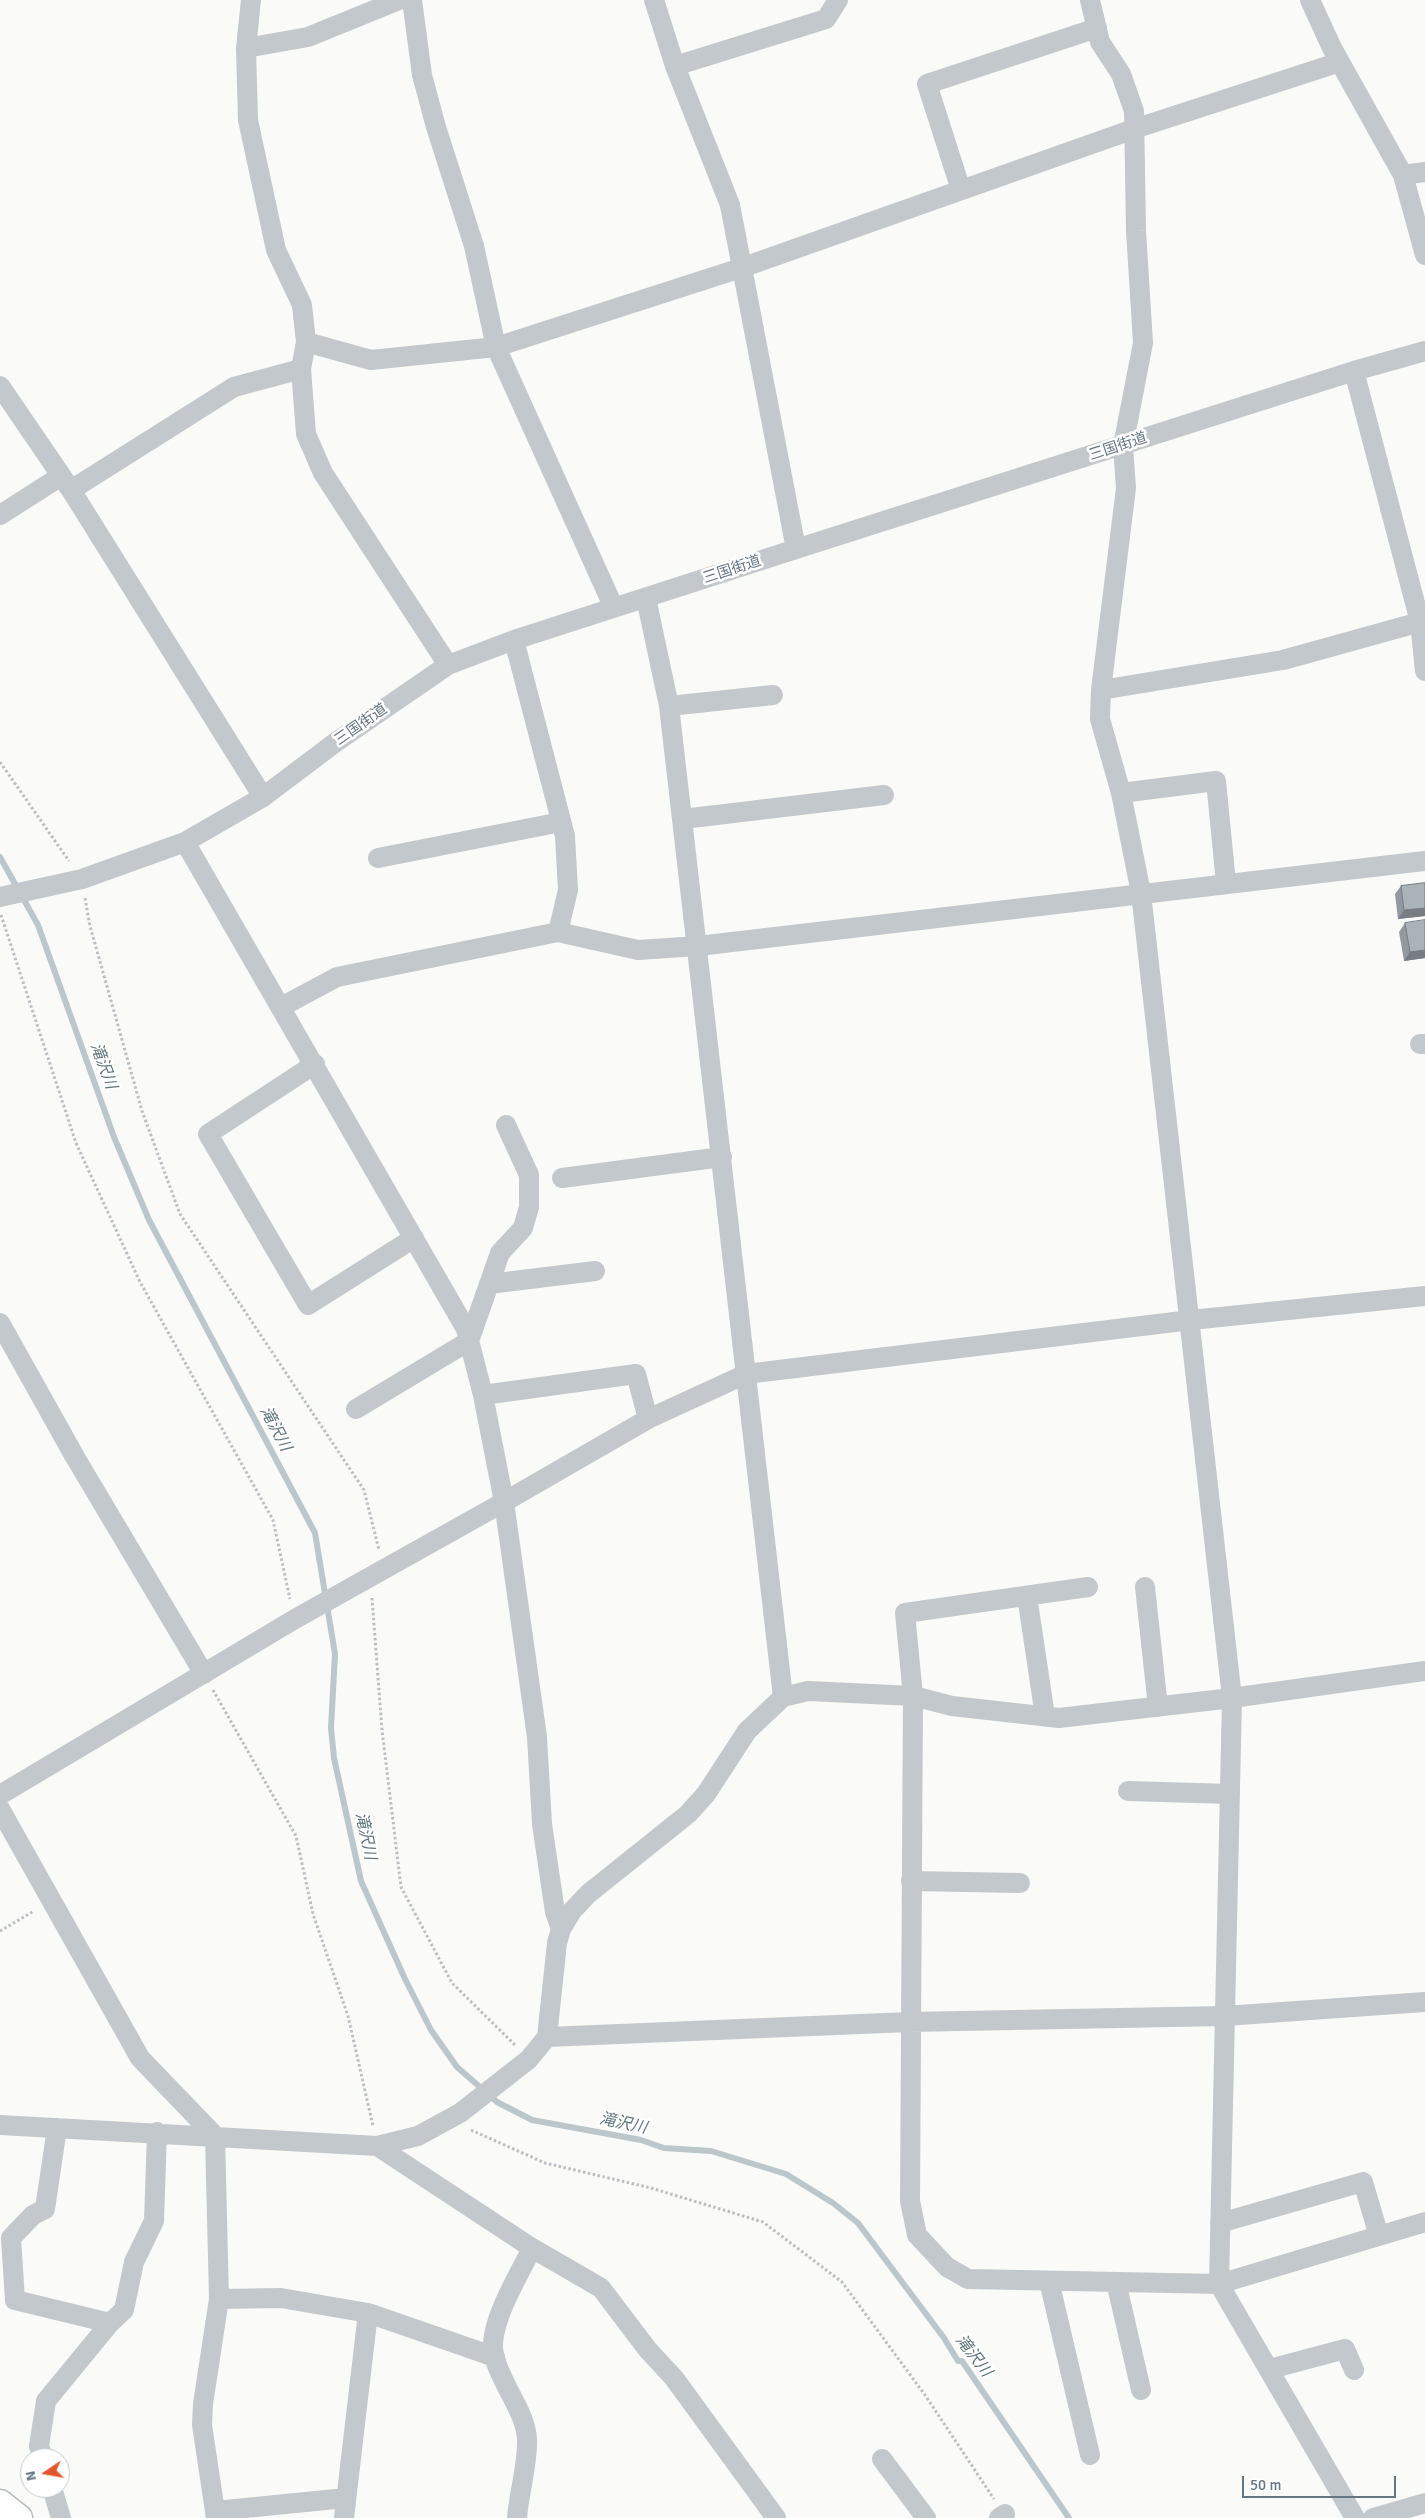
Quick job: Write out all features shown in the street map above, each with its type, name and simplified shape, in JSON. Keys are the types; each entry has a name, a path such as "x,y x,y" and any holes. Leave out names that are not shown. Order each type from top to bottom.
{"main road":[{"path":"0,2503 19,2518"}],"street":[{"path":"251,0 246,48 250,129 276,250 302,305 306,342 301,369 306,434 323,473 448,665"},
{"path":"246,48 308,37 399,0"},
{"path":"412,0 422,75 436,127 474,246 496,347 614,608"},
{"path":"654,0 675,66 730,205 796,549"},
{"path":"675,66 826,19 838,0"},
{"path":"1090,0 1100,42 1121,74 1134,111 1136,231 1143,343 1123,446 1126,488 1101,690 1100,719 1120,793 1141,893 1232,1698 1219,2284 1270,2369 1354,2518"},
{"path":"1310,0 1340,62 1403,175 1425,255"},
{"path":"961,190 927,84 1097,28"},
{"path":"306,342 371,360 496,347 741,268 1134,129 1340,62"},
{"path":"1403,175 1425,172"},
{"name":"三国街道","path":"0,897 82,879 185,842 263,797 336,742 448,665 514,640 796,549 1354,371 1425,351"},
{"path":"0,516 66,483 234,388 301,369"},
{"path":"1354,371 1420,622 1425,671"},
{"path":"0,386 66,483 263,797"},
{"path":"646,598 669,706 783,1697"},
{"path":"1101,690 1283,660 1420,622"},
{"path":"514,640 565,836 568,890 558,932"},
{"path":"669,706 773,695"},
{"path":"1120,793 1216,781 1226,883"},
{"path":"683,819 884,795"},
{"path":"378,858 561,822"},
{"path":"185,842 315,1064 466,1329 483,1395 504,1502 537,1737 542,1824 555,1912 560,1928"},
{"path":"281,1007 337,977 558,932 638,950 698,946 1425,861"},
{"path":"315,1064 208,1134 308,1305 414,1238"},
{"path":"356,1409 469,1341 500,1253 523,1228 529,1208 529,1175 506,1125"},
{"path":"562,1178 722,1157"},
{"path":"488,1284 595,1271"},
{"path":"0,1795 294,1619 377,1574 648,1419 746,1374 1190,1320 1425,1296"},
{"path":"0,1323 75,1458 204,1674"},
{"path":"483,1395 636,1374 648,1419"},
{"path":"1088,1587 905,1613 913,1696 909,2022 910,2200 917,2235 947,2267 968,2279 1219,2284 1425,2222"},
{"path":"1145,1587 1158,1707"},
{"path":"1027,1596 1045,1716"},
{"path":"0,2125 157,2132 275,2142 377,2146 418,2136 455,2115 529,2059 547,2037 560,1928 572,1911 588,1894 688,1814 706,1794 747,1731 783,1697 808,1691 913,1696 952,1706 1059,1718 1232,1698 1425,1671"},
{"path":"1128,1791 1230,1794"},
{"path":"0,1809 140,2058 215,2136 219,2299 203,2404 202,2426 211,2516 346,2498"},
{"path":"911,1881 1020,1883"},
{"path":"547,2037 909,2022 1225,2016 1425,2002"},
{"path":"57,2128 45,2210 33,2215 11,2238 15,2300 110,2323"},
{"path":"40,2448 46,2401 110,2323 124,2310 134,2262 154,2221 157,2132"},
{"path":"377,2146 532,2248 601,2288 648,2350 674,2378 776,2518"},
{"path":"1220,2223 1363,2182 1379,2236"},
{"path":"517,2518 520,2486 526,2465 527,2437 517,2406 502,2377 495,2357 493,2343 502,2310 532,2248"},
{"path":"1049,2281 1090,2455"},
{"path":"1116,2282 1141,2390"},
{"path":"219,2299 281,2298 368,2313 495,2357"},
{"path":"344,2518 368,2313"},
{"path":"1270,2369 1345,2349 1354,2370"},
{"path":"882,2459 926,2518"},
{"path":"55,2498 61,2518"},
{"path":"1373,2518 1425,2503"}],"path":[{"path":"0,762 82,879 90,926 142,1111 180,1214 364,1490 377,1574 382,1730 401,1887 452,1983 529,2059"},
{"path":"0,910 76,1143 140,1282 272,1520 294,1619"},
{"path":"204,1674 296,1836 312,1914 348,2016 377,2146"},
{"path":"0,1931 51,1902"},
{"path":"455,2115 477,2134 544,2162 651,2188 763,2222 842,2282 925,2396 1002,2516"}],"building":[{"path":"1425,883 1425,908 1404,910 1401,886"},
{"path":"1425,920 1425,950 1410,952 1405,923"}],"waterway":[{"name":"滝沢川","path":"0,857 38,925 114,1137 149,1220 315,1533 335,1654 331,1728 334,1758 361,1881 405,1979 431,2030 457,2067 497,2102 532,2120 641,2140 664,2148 711,2151 786,2174 833,2203 858,2223 944,2338 958,2361 962,2361 1069,2518"}]}
